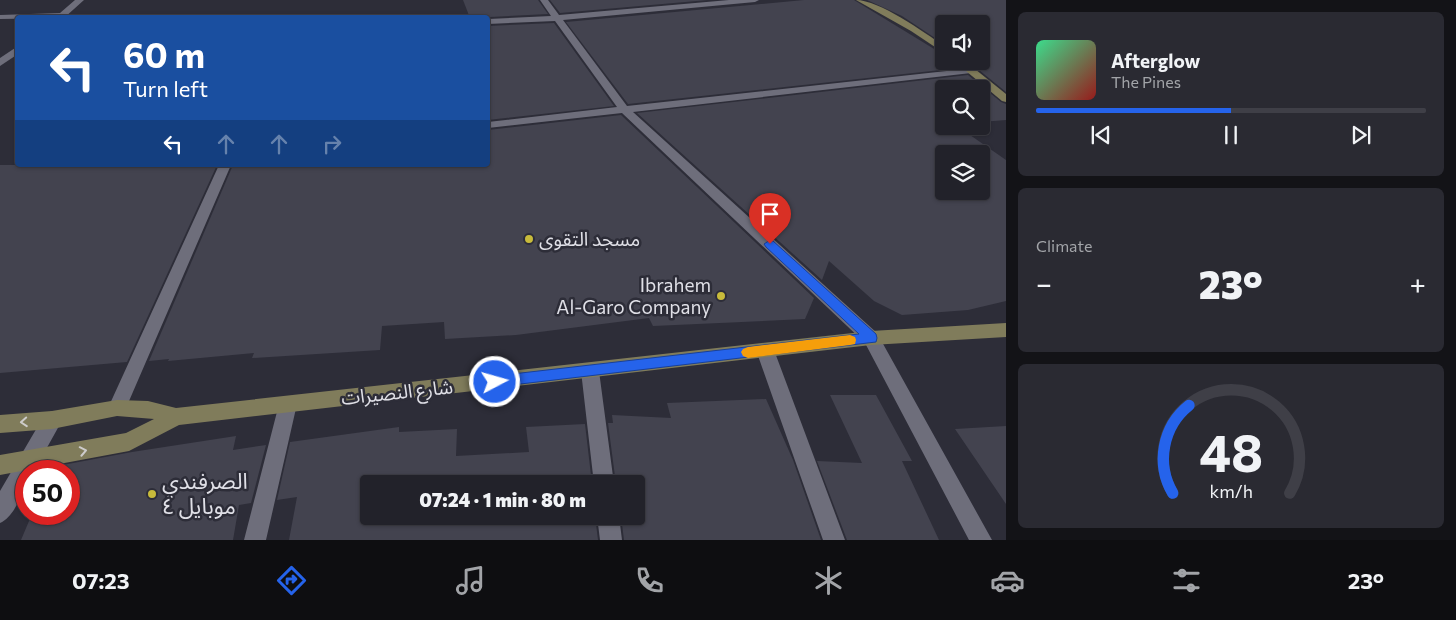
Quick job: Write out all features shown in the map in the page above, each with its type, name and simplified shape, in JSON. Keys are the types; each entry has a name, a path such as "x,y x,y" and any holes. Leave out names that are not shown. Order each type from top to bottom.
{"main road":[{"path":"860,0 914,29 935,44"},
{"path":"972,70 1006,99"},
{"name":"شارع النصيرات","path":"34,460 129,442 176,417 871,338 1006,330"},
{"name":"شارع النصيرات","path":"0,424 52,420 117,408 148,409 176,417"},
{"name":"شارع النصيرات","path":"0,465 15,463"}],"street":[{"path":"60,15 80,0"},
{"path":"544,0 625,110 871,338 981,540"},
{"path":"490,22 556,18 755,0"},
{"path":"0,17 15,17"},
{"path":"3,60 15,51"},
{"path":"490,125 972,70"},
{"path":"117,408 224,167"},
{"path":"765,350 834,540"},
{"path":"590,371 603,475"},
{"path":"255,540 288,404"},
{"path":"30,460 52,420"},
{"path":"0,512 15,486"},
{"path":"610,525 612,540"}],"building":[{"path":"463,0 538,0 548,14 490,17 490,15 469,15"},
{"path":"550,0 708,0 560,13"},
{"path":"804,0 854,0 935,50 935,70 941,70 628,104 566,22"},
{"path":"867,0 1006,0 1006,92 979,70 990,70 990,15 935,15 935,38 902,16"},
{"path":"554,23 614,106 490,120 490,26"},
{"path":"968,75 974,80 935,80 935,135 970,135 984,145 935,145 935,200 990,200 990,149 1006,160 1006,301 968,310 902,315 874,301 829,261 822,280 637,113"},
{"path":"990,93 1006,104 1006,120 990,121"},
{"path":"621,115 814,298 805,319 653,326 649,318 516,335 445,339 444,322 382,326 380,350 252,358 254,353 149,361 232,167 490,167 490,130"},
{"path":"0,165 15,165 15,167 216,167 127,362 0,373"},
{"path":"830,395 876,395 912,461 902,461 939,540 847,540 817,461 862,463"},
{"path":"766,399 793,460 821,540 624,540 622,525 645,525 645,475 615,475 608,423 613,423 612,415 671,418 667,403"},
{"path":"585,424 591,475 360,475 360,525 596,525 598,540 289,540 297,497 277,500 290,442 399,427 399,432 457,429 456,456 529,452 526,427"},
{"path":"1006,426 1006,504 955,429"},
{"path":"236,436 233,450 266,445 251,503 239,505 233,540 21,540 27,525 80,525 80,462"}],"slow traffic":[{"path":"748,352 850,340"}],"place":[{"name":"مسجد التقوى","path":"529,239"},
{"name":"Ibrahem Al-Garo Company","path":"721,296"},
{"name":"الصرفندي موبايل ٤","path":"152,494"}],"route":[{"path":"495,382 871,338 770,244"}]}
